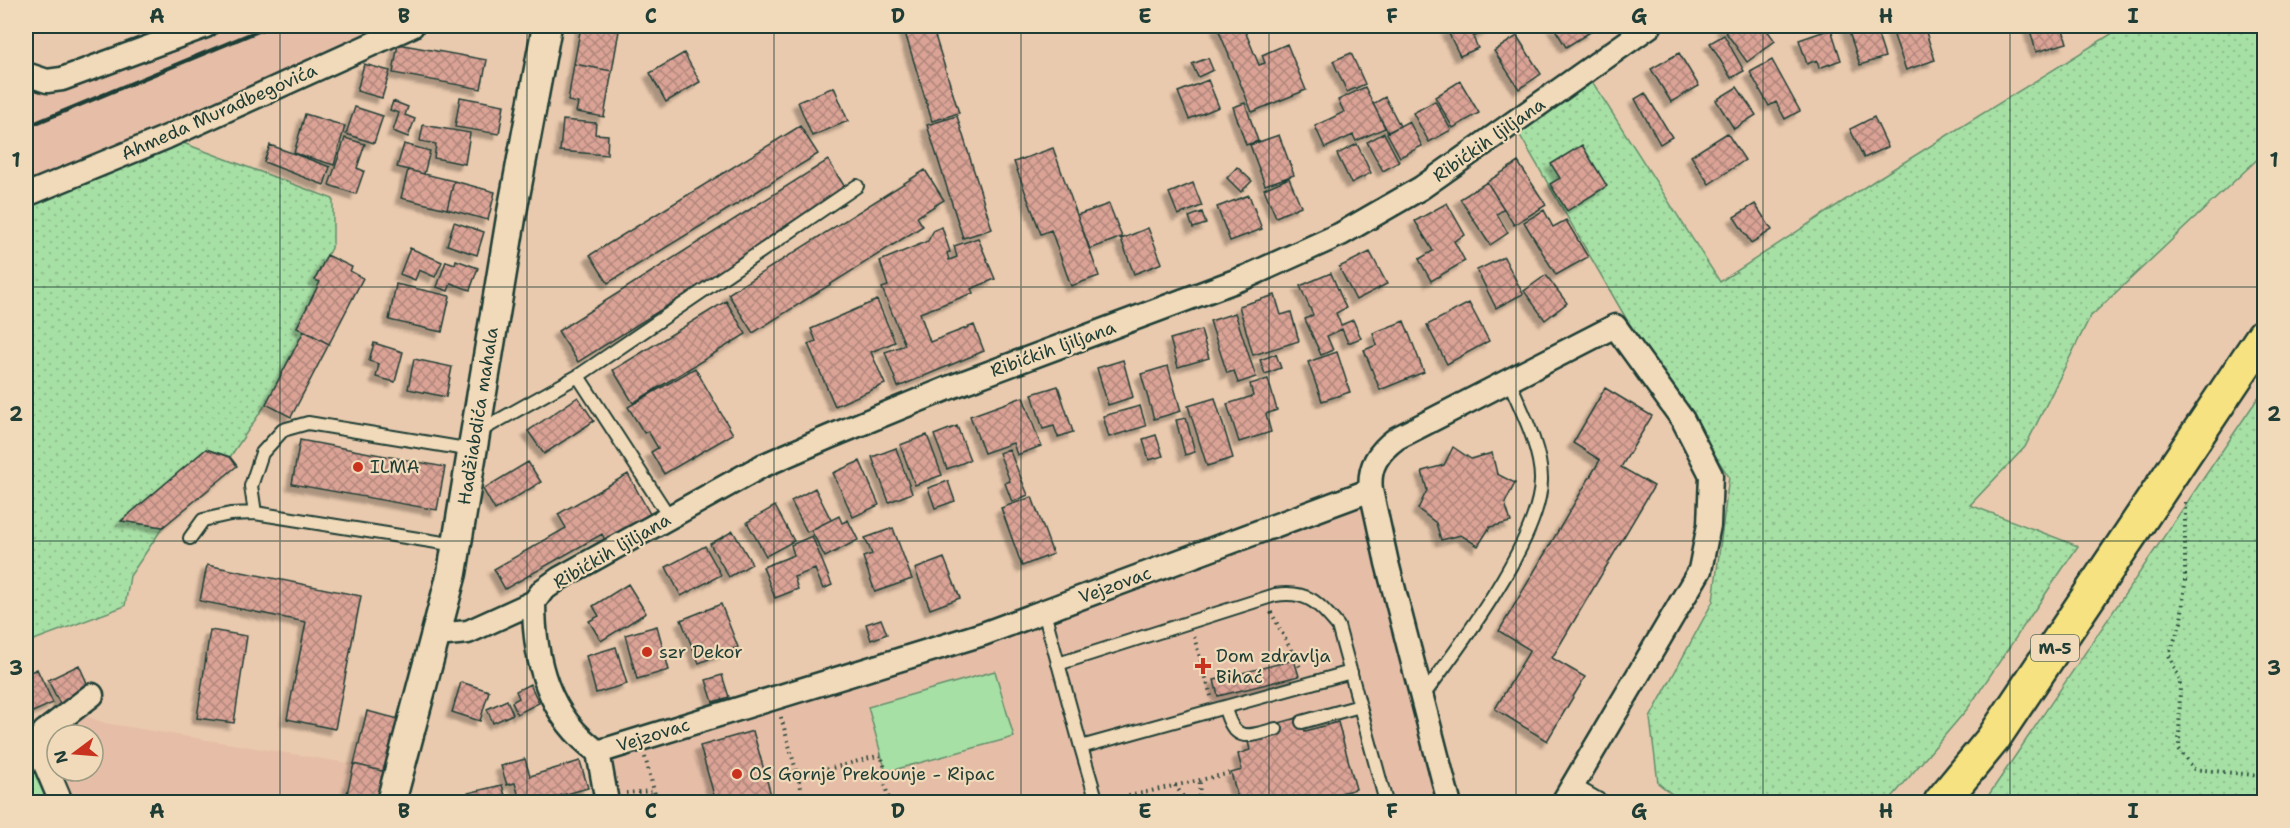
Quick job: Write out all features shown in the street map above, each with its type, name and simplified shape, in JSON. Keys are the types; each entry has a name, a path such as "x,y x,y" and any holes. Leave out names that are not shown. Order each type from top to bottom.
{"main road":[{"name":"M-5","path":"1941,802 1993,739 2265,335"}],"street":[{"path":"26,74 47,81 62,79 206,26"},
{"name":"Ahmeda Muradbegovića","path":"26,195 167,137 412,26"},
{"name":"Hadžiabdića mahala","path":"391,802 437,635 456,545 547,26"},
{"name":"Ribićkih ljiljana","path":"437,635 468,632 534,602 543,590 560,578 762,466 951,387 1246,277 1341,234 1421,188 1650,26"},
{"path":"1449,802 1371,490 1370,475 1385,447 1397,438 1615,326 1683,420 1711,475 1709,525 1700,570 1568,794"},
{"name":"Vejzovac","path":"607,799 597,752 983,634 1371,490"},
{"path":"534,602 534,630 548,691 559,715 572,731 597,752"},
{"path":"61,802 39,750 39,741 44,732 92,696"}],"lane":[{"path":"255,513 251,486 262,453 283,430 308,423 473,442 578,376 858,186"},
{"path":"578,376 670,518"},
{"path":"1422,698 1473,628 1522,542 1539,501 1542,479 1527,421 1509,381"},
{"path":"190,538 203,520 230,514 255,513 456,545"},
{"path":"1058,664 1266,597 1293,592 1309,597 1338,626 1386,802"},
{"path":"1044,612 1097,802"},
{"path":"1082,747 1351,672"},
{"path":"1302,722 1360,706"},
{"path":"1220,709 1232,728 1239,733 1248,736 1276,729"},
{"path":"1568,794 1603,802"}],"path":[{"path":"2163,488 2185,502 2185,583 2181,622 2169,655 2180,680 2179,749 2194,769 2265,776"},
{"path":"1266,597 1274,623 1310,684"},
{"path":"1190,622 1220,709"},
{"path":"776,699 805,802"},
{"path":"640,739 657,802"},
{"path":"798,777 881,755 886,772 881,774 890,802"},
{"path":"1102,802 1231,773"},
{"path":"1199,802 1200,779"},
{"path":"1175,785 1186,802"},
{"path":"607,799 654,791"}],"shaded area":[{"path":"206,26 412,26 26,195 26,74 35,78"},
{"name":"Dom zdravlja Bihać","path":"1371,490 1449,802 607,802 598,752 846,678"},
{"path":"70,710 105,723 55,723"},
{"path":"105,723 354,764 345,802 61,802 56,783 105,783"}],"green space":[{"path":"2124,26 2264,26 2264,153 2090,317 2025,447 1970,505 2078,546 1968,708 1888,802 1682,802 1658,783 1650,718 1713,601 1729,477 1627,320 1518,132 1588,75 1720,282 1877,179"},
{"path":"167,137 333,199 333,244 315,279 320,282 297,327 304,331 266,404 230,457 206,449 122,521 163,527 130,576 125,606 26,643 26,195"},
{"path":"2264,389 2264,802 1984,802"},
{"path":"995,671 1014,737 886,772 868,707"},
{"path":"26,730 39,750 45,765 45,783 52,783 58,797 44,802 26,802"}],"building":[{"path":"581,26 619,31 612,71 574,64"},
{"path":"903,26 932,26 959,113 932,121"},
{"path":"1217,26 1243,26 1259,65 1265,63 1262,55 1287,44 1306,90 1252,112"},
{"path":"1457,26 1489,26 1491,28 1473,37 1478,48 1460,56 1447,30"},
{"path":"1553,26 1588,26 1592,31 1566,47"},
{"path":"1764,26 1775,41 1747,62 1722,27"},
{"path":"1847,26 1875,26 1885,57 1860,65"},
{"path":"1898,26 1924,26 1935,60 1906,70 1892,30"},
{"path":"2029,26 2062,26 2067,43 2036,52"},
{"path":"1831,29 1841,60 1819,68 1817,60 1807,64 1799,40"},
{"path":"1724,35 1744,71 1731,78 1710,43"},
{"path":"1517,36 1541,74 1519,89 1494,51"},
{"path":"398,44 487,60 481,89 393,73"},
{"path":"684,53 700,82 666,102 650,73"},
{"path":"1351,53 1365,84 1347,92 1333,61"},
{"path":"1679,53 1699,86 1671,102 1651,69"},
{"path":"1208,58 1213,70 1198,77 1192,64"},
{"path":"1772,60 1800,111 1785,119 1776,102 1769,106 1750,72"},
{"path":"364,64 390,71 382,98 357,91"},
{"path":"574,64 612,71 604,117 576,112 578,103 568,101"},
{"path":"1208,80 1219,107 1189,119 1178,92"},
{"path":"1460,81 1479,113 1453,128 1435,97"},
{"path":"834,87 848,121 812,136 798,102"},
{"path":"1365,87 1385,128 1356,141 1353,135 1325,148 1315,126 1344,112 1338,100"},
{"path":"1737,87 1756,115 1734,129 1716,100"},
{"path":"1645,93 1672,137 1660,144 1635,99"},
{"path":"460,97 504,105 499,134 455,127"},
{"path":"1385,97 1400,126 1388,132 1373,104"},
{"path":"393,101 408,107 405,115 415,119 408,137 393,131 399,113 390,110"},
{"path":"1435,101 1451,130 1429,142 1413,113"},
{"path":"1245,103 1258,141 1246,145 1233,107"},
{"path":"355,107 383,116 374,143 346,134"},
{"path":"305,114 345,126 334,165 294,153"},
{"path":"957,116 992,229 963,238 927,125"},
{"path":"1874,117 1888,147 1864,158 1850,129"},
{"path":"563,120 596,123 595,134 608,135 607,155 560,151"},
{"path":"1409,121 1422,146 1400,157 1387,133"},
{"path":"423,125 470,133 465,164 434,158 436,144 420,141"},
{"path":"800,126 818,154 608,283 590,255"},
{"path":"1384,133 1399,162 1383,171 1367,142"},
{"path":"1727,133 1745,160 1709,184 1691,156"},
{"path":"1279,135 1294,175 1265,185 1250,145"},
{"path":"345,138 365,144 357,168 364,171 356,194 329,185"},
{"path":"404,144 430,151 424,174 397,167"},
{"path":"1357,144 1371,173 1351,183 1337,154"},
{"path":"270,145 330,167 324,185 264,162"},
{"path":"1582,145 1607,186 1567,211 1550,184 1560,178 1551,164"},
{"path":"1053,148 1099,276 1071,286 1051,230 1041,234 1014,162"},
{"path":"828,160 848,192 578,362 558,331"},
{"path":"1518,162 1546,205 1514,225 1487,182"},
{"path":"1237,167 1252,181 1241,192 1227,178"},
{"path":"408,170 454,181 447,209 401,198"},
{"path":"925,170 944,200 917,217 923,226 753,333 728,294"},
{"path":"1289,178 1301,206 1276,217 1264,189"},
{"path":"454,181 495,192 488,220 447,209"},
{"path":"1487,182 1504,209 1497,214 1508,233 1490,245 1460,199"},
{"path":"1193,183 1202,206 1178,215 1169,193"},
{"path":"1249,195 1262,229 1230,241 1217,207"},
{"path":"1447,203 1465,235 1454,241 1465,261 1431,281 1419,259 1433,251 1415,221"},
{"path":"1109,204 1122,237 1090,249 1077,215"},
{"path":"1755,204 1772,230 1751,243 1734,217"},
{"path":"1544,210 1553,227 1566,220 1588,257 1556,275 1524,222"},
{"path":"1202,212 1206,224 1193,228 1189,217"},
{"path":"454,222 484,232 477,255 447,245"},
{"path":"942,227 950,252 947,253 949,260 957,257 954,246 978,238 995,279 971,289 973,293 920,313 930,342 974,325 984,351 898,387 885,352 905,345 882,288 888,286 880,261 928,241 934,230"},
{"path":"1148,228 1162,263 1134,274 1121,239"},
{"path":"410,248 442,262 435,277 419,270 415,280 400,274"},
{"path":"1370,252 1387,284 1356,300 1339,267"},
{"path":"327,255 352,267 350,271 363,278 329,344 297,327 320,282 315,280"},
{"path":"1504,257 1523,294 1496,308 1477,270"},
{"path":"456,260 478,268 470,290 451,283 448,291 437,287 446,261 455,264"},
{"path":"1331,273 1346,308 1336,313 1341,325 1353,320 1361,338 1348,343 1342,329 1327,336 1333,350 1321,355 1305,319 1313,315 1300,286"},
{"path":"1546,275 1567,303 1545,320 1524,291"},
{"path":"396,284 450,296 442,332 389,320"},
{"path":"1275,295 1281,315 1291,312 1299,341 1253,355 1239,306"},
{"path":"877,300 895,342 871,352 885,384 835,406 808,344 816,341 811,329"},
{"path":"726,301 746,334 633,403 613,370"},
{"path":"1469,303 1489,341 1447,364 1427,325"},
{"path":"1235,313 1256,377 1238,383 1234,371 1227,373 1210,321"},
{"path":"1404,321 1424,372 1380,390 1364,350 1377,345 1373,333"},
{"path":"1201,330 1209,358 1178,367 1170,339"},
{"path":"304,331 329,344 291,417 266,404"},
{"path":"374,343 403,352 395,382 376,377 379,364 369,361"},
{"path":"1337,352 1350,392 1322,401 1308,362"},
{"path":"1276,354 1281,368 1265,374 1260,360"},
{"path":"414,359 452,367 446,397 408,389"},
{"path":"1123,360 1133,397 1108,405 1097,368"},
{"path":"1168,366 1181,411 1154,419 1141,374"},
{"path":"695,368 733,434 664,474 651,452 658,448 648,431 644,433 628,407"},
{"path":"1268,379 1277,410 1266,414 1271,432 1239,442 1227,404 1253,396 1250,384"},
{"path":"1058,386 1073,432 1058,437 1054,426 1043,429 1032,394"},
{"path":"1605,388 1652,416 1621,467 1654,486 1552,658 1585,677 1547,741 1495,709 1530,650 1499,631 1600,460 1573,443"},
{"path":"578,397 594,421 544,454 528,431"},
{"path":"1023,397 1041,446 1017,455 1013,443 984,453 970,416"},
{"path":"1215,398 1233,458 1207,466 1188,406"},
{"path":"1140,406 1146,426 1109,437 1103,416"},
{"path":"1186,418 1195,452 1185,455 1176,420"},
{"path":"957,426 970,460 947,469 934,435"},
{"path":"927,435 942,475 915,485 900,445"},
{"path":"1156,435 1163,456 1149,460 1143,439"},
{"path":"300,440 445,467 437,510 292,484"},
{"path":"1453,447 1471,459 1492,453 1497,474 1515,483 1505,503 1511,522 1490,527 1478,546 1461,535 1441,540 1436,523 1418,509 1427,490 1422,471 1444,465"},
{"path":"896,448 912,493 889,502 872,457"},
{"path":"206,449 230,457 237,466 163,527 121,521"},
{"path":"1009,449 1028,495 1012,502 1005,483 1010,481 999,453"},
{"path":"860,461 879,505 853,517 833,473"},
{"path":"528,462 541,482 495,510 483,489"},
{"path":"628,474 650,514 605,540 602,534 505,589 494,569 566,528 558,514"},
{"path":"948,481 955,501 935,508 928,488"},
{"path":"815,488 831,520 807,532 791,501"},
{"path":"1032,497 1053,554 1022,566 1001,508"},
{"path":"775,506 794,541 766,556 747,522"},
{"path":"839,516 842,523 848,520 858,540 825,557 811,530"},
{"path":"893,528 912,579 875,592 863,557 872,554 865,538"},
{"path":"733,531 752,564 729,577 710,544"},
{"path":"812,536 832,585 823,589 815,569 794,577 798,589 775,598 763,567 794,555 791,545"},
{"path":"705,546 721,575 681,596 666,567"},
{"path":"944,558 960,598 930,609 915,569"},
{"path":"207,565 361,596 335,729 287,719 306,622 200,601"},
{"path":"628,584 646,613 601,641 589,621 599,616 593,606"},
{"path":"721,604 738,647 699,663 681,620"},
{"path":"881,619 887,634 871,640 866,624"},
{"name":"szr Dekor","path":"657,626 669,670 637,679 625,635"},
{"path":"210,630 247,636 234,723 197,718"},
{"path":"616,647 627,684 596,693 586,656"},
{"path":"1294,660 1299,676 1218,696 1214,680"},
{"path":"79,665 91,692 61,706 48,680"},
{"path":"37,669 53,703 26,715 26,674"},
{"path":"722,675 729,697 713,702 706,680"},
{"path":"461,682 489,691 480,721 452,712"},
{"path":"530,684 539,703 517,714 512,702 519,698 516,691"},
{"path":"507,700 513,714 493,723 487,709"},
{"path":"367,711 399,719 386,772 354,764"},
{"path":"1301,717 1305,731 1338,722 1356,789 1337,794 1339,802 1239,802 1231,773 1242,770 1238,754 1250,750 1248,742 1278,734 1275,724"},
{"name":"OS Gornje Prekounje - Ripac","path":"753,731 773,802 716,802 700,746"},
{"path":"525,759 530,776 580,761 588,788 538,802 536,796 520,800 515,783 507,785 501,766"},
{"path":"354,764 386,772 379,802 345,802"},
{"path":"502,785 507,802 470,802 468,793"}],"railway":[{"path":"26,127 270,26"}],"place":[{"name":"ILMA","path":"358,467"},
{"name":"szr Dekor","path":"647,652"},
{"name":"Dom zdravlja Bihać","path":"1203,666"},
{"name":"OS Gornje Prekounje - Ripac","path":"737,774"}]}
